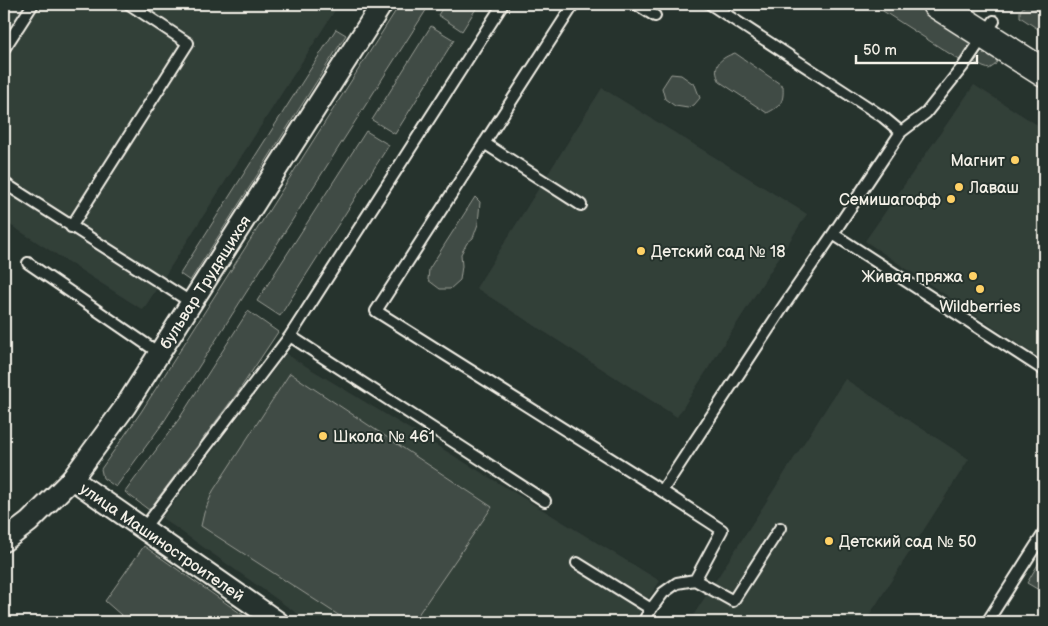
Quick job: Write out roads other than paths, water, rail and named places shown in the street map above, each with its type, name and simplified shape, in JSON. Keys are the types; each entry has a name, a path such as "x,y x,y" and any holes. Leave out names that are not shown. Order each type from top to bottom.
{"street":[{"path":"936,4 1044,53"},
{"path":"968,4 989,28 1044,73"},
{"name":"бульвар Трудящихся","path":"4,540 29,522 72,479 125,407 378,5"},
{"name":"улица Машиностроителей","path":"72,479 278,622"}],"lane":[{"path":"4,49 33,4"},
{"path":"71,227 188,43 129,4"},
{"path":"144,528 290,336 503,4"},
{"path":"574,4 376,311 722,530 695,580"},
{"path":"636,4 655,16"},
{"path":"710,4 883,117 900,132"},
{"path":"662,491 900,132 926,113 964,65 989,28"},
{"path":"484,144 581,205"},
{"path":"4,183 192,303"},
{"path":"833,234 1044,370"},
{"path":"28,263 160,353"},
{"path":"290,336 545,501"},
{"path":"642,622 663,594 677,583 695,580 732,601 780,528"},
{"path":"987,622 1044,533"},
{"path":"577,563 651,609"}],"place":[{"name":"Магнит","path":"1015,160"},
{"name":"Лаваш","path":"959,187"},
{"name":"Семишагофф","path":"951,199"},
{"name":"Детский сад № 18","path":"641,251"},
{"name":"Живая пряжа","path":"973,276"},
{"name":"Wildberries","path":"980,289"},
{"name":"Школа № 461","path":"323,436"},
{"name":"Детский сад № 50","path":"829,541"}]}
